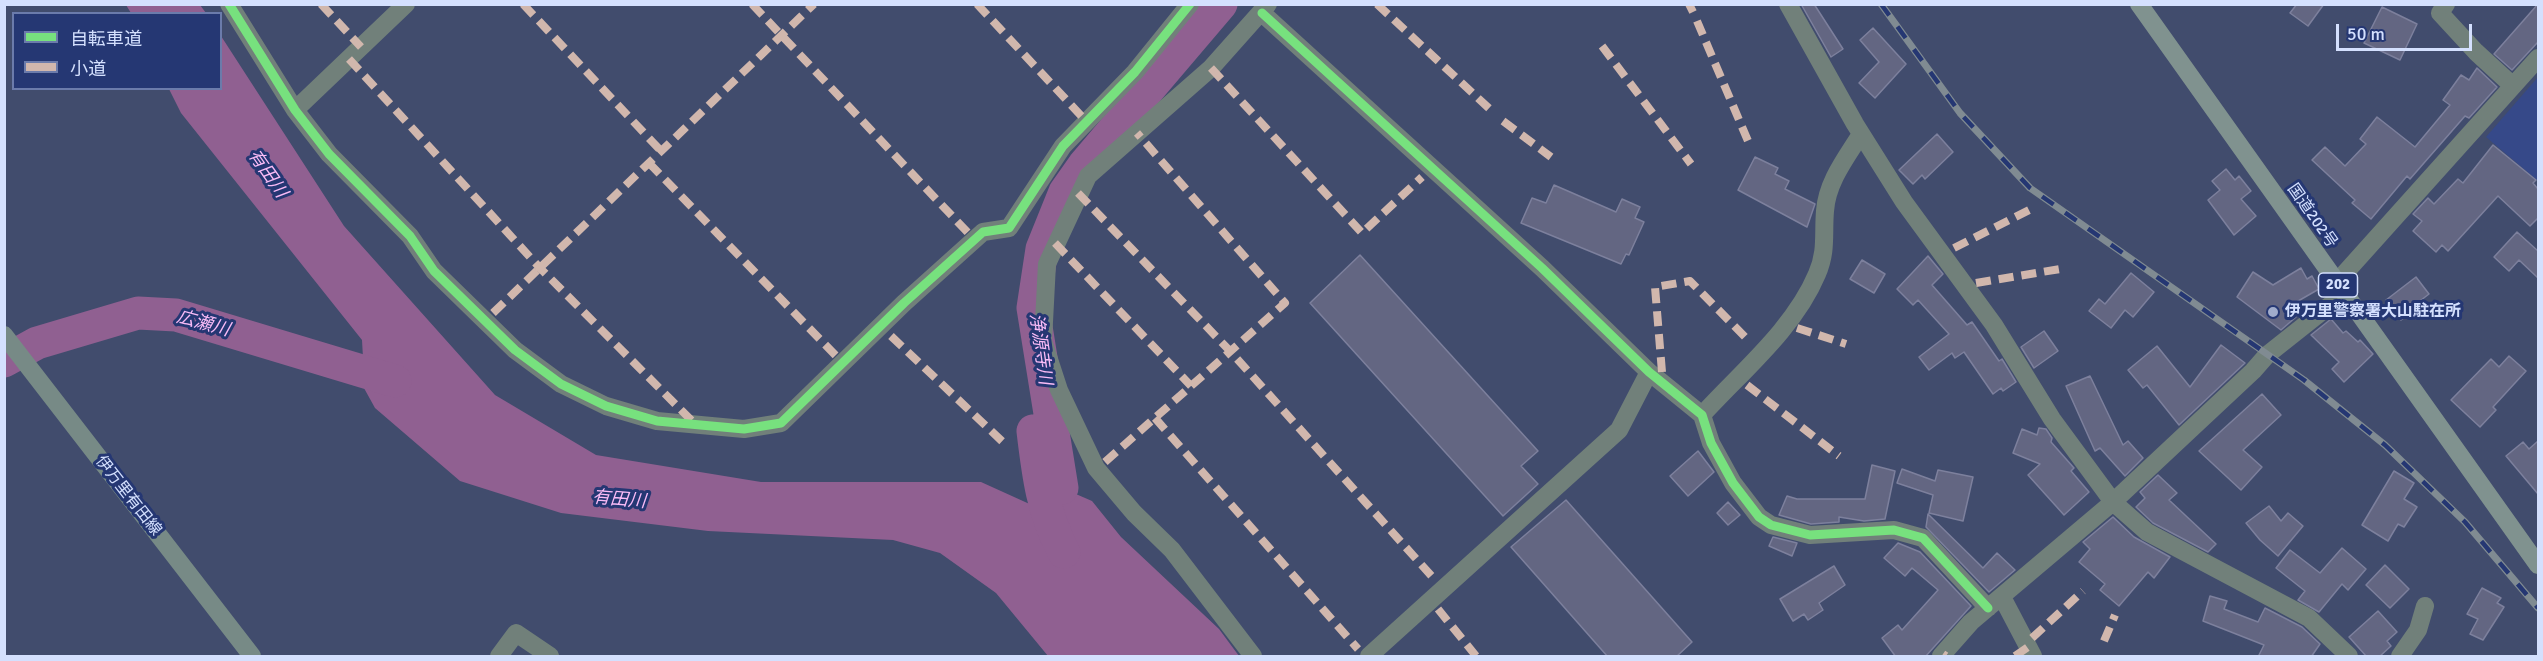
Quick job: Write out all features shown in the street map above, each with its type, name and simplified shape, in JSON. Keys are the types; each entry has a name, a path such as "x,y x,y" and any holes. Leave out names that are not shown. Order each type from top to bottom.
{"highway":[{"name":"国道202号","path":"2139,4 2538,565"}],"main road":[{"name":"伊万里有田線","path":"4,335 252,657"}],"street":[{"path":"229,4 295,110 329,154 410,236 434,271 515,350 561,384 606,406 657,422 744,429 781,423 904,303 983,232 1009,228 1063,146 1135,72 1190,4"},
{"path":"295,110 406,4"},
{"path":"1788,4 1861,134 1904,202 1994,325 2052,419 2113,502 2147,532 2309,618 2349,657"},
{"path":"2446,4 2440,13 2476,52 2513,86"},
{"path":"1253,657 1172,550 1134,513 1096,468 1059,390 1043,341 1047,264 1088,176 1211,68 1265,9 1542,268 1649,372 1702,415 1711,443 1733,483 1759,517 1771,525 1810,535 1894,530 1923,538 1995,603 2032,657"},
{"path":"1941,657 1971,622 2113,502 2340,288 2538,58"},
{"path":"1702,415 1787,323 1816,275 1826,245 1824,210 1831,182 1861,134"},
{"path":"1369,657 1619,430 1649,372"},
{"path":"2400,657 2418,630 2425,606"},
{"path":"499,657 516,633 550,657"}],"shaded area":[{"path":"2538,77 2538,181 2486,137"}],"water":[{"path":"126,5 200,5 205,12 130,12"},
{"name":"有田川","path":"222,38 344,226 495,395 596,455 761,482 981,482 1045,511 1058,504 1062,488 1092,501 1121,537 1219,629 1239,656 1048,656 996,593 940,553 893,540 708,531 561,513 460,481 375,408 349,361 363,358 362,340 181,113 170,90 222,90"}],"building":[{"path":"1801,4 1814,4 1843,49 1831,57"},
{"path":"2297,4 2324,4 2308,26 2290,13"},
{"path":"2538,4 2538,42 2512,70 2494,54"},
{"path":"2382,7 2417,24 2400,60 2364,43"},
{"path":"1873,28 1906,64 1875,98 1859,83 1879,62 1860,40"},
{"path":"2477,68 2497,87 2469,118 2465,116 2410,179 2407,176 2371,219 2352,203 2355,200 2312,160 2325,147 2345,166 2366,144 2360,139 2377,117 2415,147 2450,105 2443,100 2461,75 2469,80"},
{"path":"1937,134 1953,152 1925,179 1922,175 1913,184 1899,170"},
{"path":"2493,145 2536,180 2533,183 2538,189 2538,218 2530,226 2498,196 2448,251 2442,245 2436,252 2413,231 2422,221 2413,214 2428,198 2434,204 2458,179 2463,183"},
{"path":"1755,157 1778,168 1775,174 1789,181 1785,189 1815,204 1807,227 1738,190"},
{"path":"2226,169 2235,180 2239,176 2251,191 2241,199 2256,216 2234,235 2208,200 2220,190 2212,181"},
{"path":"1554,185 1616,212 1622,199 1640,207 1635,218 1644,222 1629,255 1626,254 1621,264 1521,223 1532,198 1546,203"},
{"path":"2517,232 2538,251 2538,278 2519,260 2509,271 2494,257"},
{"path":"1360,255 1538,451 1521,466 1538,484 1503,516 1310,303"},
{"path":"1928,256 1943,274 1932,285 1967,325 1972,322 1999,361 2002,359 2016,382 2003,391 2001,388 1993,394 1964,352 1955,358 1952,353 1929,370 1919,357 1949,334 1918,300 1913,305 1897,289"},
{"path":"1862,260 1885,274 1874,293 1850,279"},
{"path":"2301,268 2307,279 2312,276 2319,289 2286,308 2296,317 2281,330 2237,297 2253,272 2273,285"},
{"path":"2131,273 2154,292 2133,317 2125,310 2111,328 2089,311 2099,299 2105,304"},
{"path":"2416,277 2429,294 2416,304 2419,307 2401,320 2386,300"},
{"path":"2331,319 2343,333 2346,331 2358,342 2360,340 2373,354 2344,382 2332,369 2339,362 2311,335"},
{"path":"2044,331 2058,351 2034,368 2021,347"},
{"path":"2221,345 2245,363 2179,425 2147,385 2143,388 2128,370 2157,346 2190,387"},
{"path":"2509,356 2526,371 2493,407 2496,410 2480,427 2451,400 2491,359 2499,367"},
{"path":"2090,376 2123,445 2128,441 2143,458 2125,476 2100,448 2095,451 2066,386"},
{"path":"2262,394 2281,415 2243,450 2262,467 2241,490 2199,451"},
{"path":"2039,428 2046,429 2052,438 2051,442 2074,468 2071,471 2089,492 2064,515 2028,475 2040,464 2013,453 2022,429 2037,435"},
{"path":"2538,441 2538,494 2506,456 2523,442 2529,449"},
{"path":"1698,451 1714,472 1688,496 1670,476"},
{"path":"1872,465 1895,471 1885,519 1864,521 1839,517 1839,522 1811,524 1779,515 1787,496 1797,499 1865,499"},
{"path":"1902,469 1935,481 1938,470 1973,477 1963,521 1929,513 1933,495 1897,483"},
{"path":"2394,471 2414,483 2404,499 2417,507 2404,527 2398,524 2388,541 2362,525"},
{"path":"2158,475 2177,493 2169,500 2216,544 2208,552 2153,523 2136,507 2145,498 2140,492"},
{"path":"1566,500 1692,642 1676,657 1608,657 1511,547"},
{"path":"1728,502 1740,515 1728,525 1717,513"},
{"path":"2269,506 2281,521 2288,513 2303,526 2278,556 2246,523"},
{"path":"1928,514 1983,568 1997,553 2015,570 1989,592 1926,527"},
{"path":"2113,517 2134,537 2170,557 2154,578 2148,572 2119,606 2100,590 2105,584 2079,562 2090,549 2083,542"},
{"path":"1773,537 1797,543 1792,556 1769,546"},
{"path":"1898,543 1920,552 1971,606 1925,657 1896,657 1882,638 1898,625 1902,630 1938,590 1912,568 1905,576 1884,558"},
{"path":"2342,548 2366,569 2348,590 2342,584 2319,612 2298,600 2305,591 2276,568 2290,550 2320,573"},
{"path":"2385,565 2409,589 2390,608 2366,585"},
{"path":"1834,566 1845,585 1819,603 1823,610 1808,620 1804,614 1793,621 1780,599"},
{"path":"2482,588 2501,598 2497,603 2504,607 2483,640 2470,634 2478,619 2467,614"},
{"path":"2210,596 2227,601 2224,609 2258,622 2265,608 2302,627 2320,644 2311,657 2258,657 2264,645 2203,621"},
{"path":"2378,611 2397,632 2387,641 2391,646 2379,657 2367,657 2349,637"}],"waterway":[{"name":"浄源寺川","path":"1064,552 1046,508 1039,478 1033,431 1062,488 1033,308 1042,249 1065,192 1084,165 1221,4"},
{"name":"広瀬川","path":"4,361 37,343 138,313 176,315 395,381"}],"railway":[{"path":"1881,4 1960,113 2030,188 2304,380 2385,445 2465,522 2538,608"}],"marked path":[{"path":"321,4 361,47"},
{"path":"523,4 661,151"},
{"path":"752,4 971,236"},
{"path":"493,313 814,4"},
{"path":"977,4 1087,122"},
{"path":"1377,4 1494,113"},
{"path":"1689,4 1693,12"},
{"path":"1697,21 1751,148"},
{"path":"1602,46 1691,164"},
{"path":"349,59 540,268 695,424"},
{"path":"1211,68 1362,233 1422,177"},
{"path":"1503,121 1551,157"},
{"path":"1105,462 1285,303 1137,133"},
{"path":"649,163 843,363"},
{"path":"1078,193 1230,351 1436,581"},
{"path":"1954,248 2035,207"},
{"path":"1055,243 1191,386"},
{"path":"1976,283 2060,269"},
{"path":"1662,372 1655,287 1690,281 1750,342"},
{"path":"1797,328 1846,344"},
{"path":"891,336 1005,444"},
{"path":"1747,385 1839,456"},
{"path":"1155,418 1358,649"},
{"path":"2032,638 2083,591"},
{"path":"1438,609 1476,656"},
{"path":"2104,641 2115,615"},
{"path":"2015,656 2028,647"}],"cycle path":[{"path":"229,4 295,110 329,154 410,236 434,271 515,350 561,384 606,406 657,421 744,429 781,423 904,303 983,232 1009,228 1063,146 1135,72 1190,4"},
{"path":"1262,13 1542,268 1649,372 1702,415 1711,443 1733,483 1759,517 1771,525 1810,535 1894,530 1923,538 1988,608"}],"place":[{"name":"伊万里警察署大山駐在所","path":"2273,312"}]}
